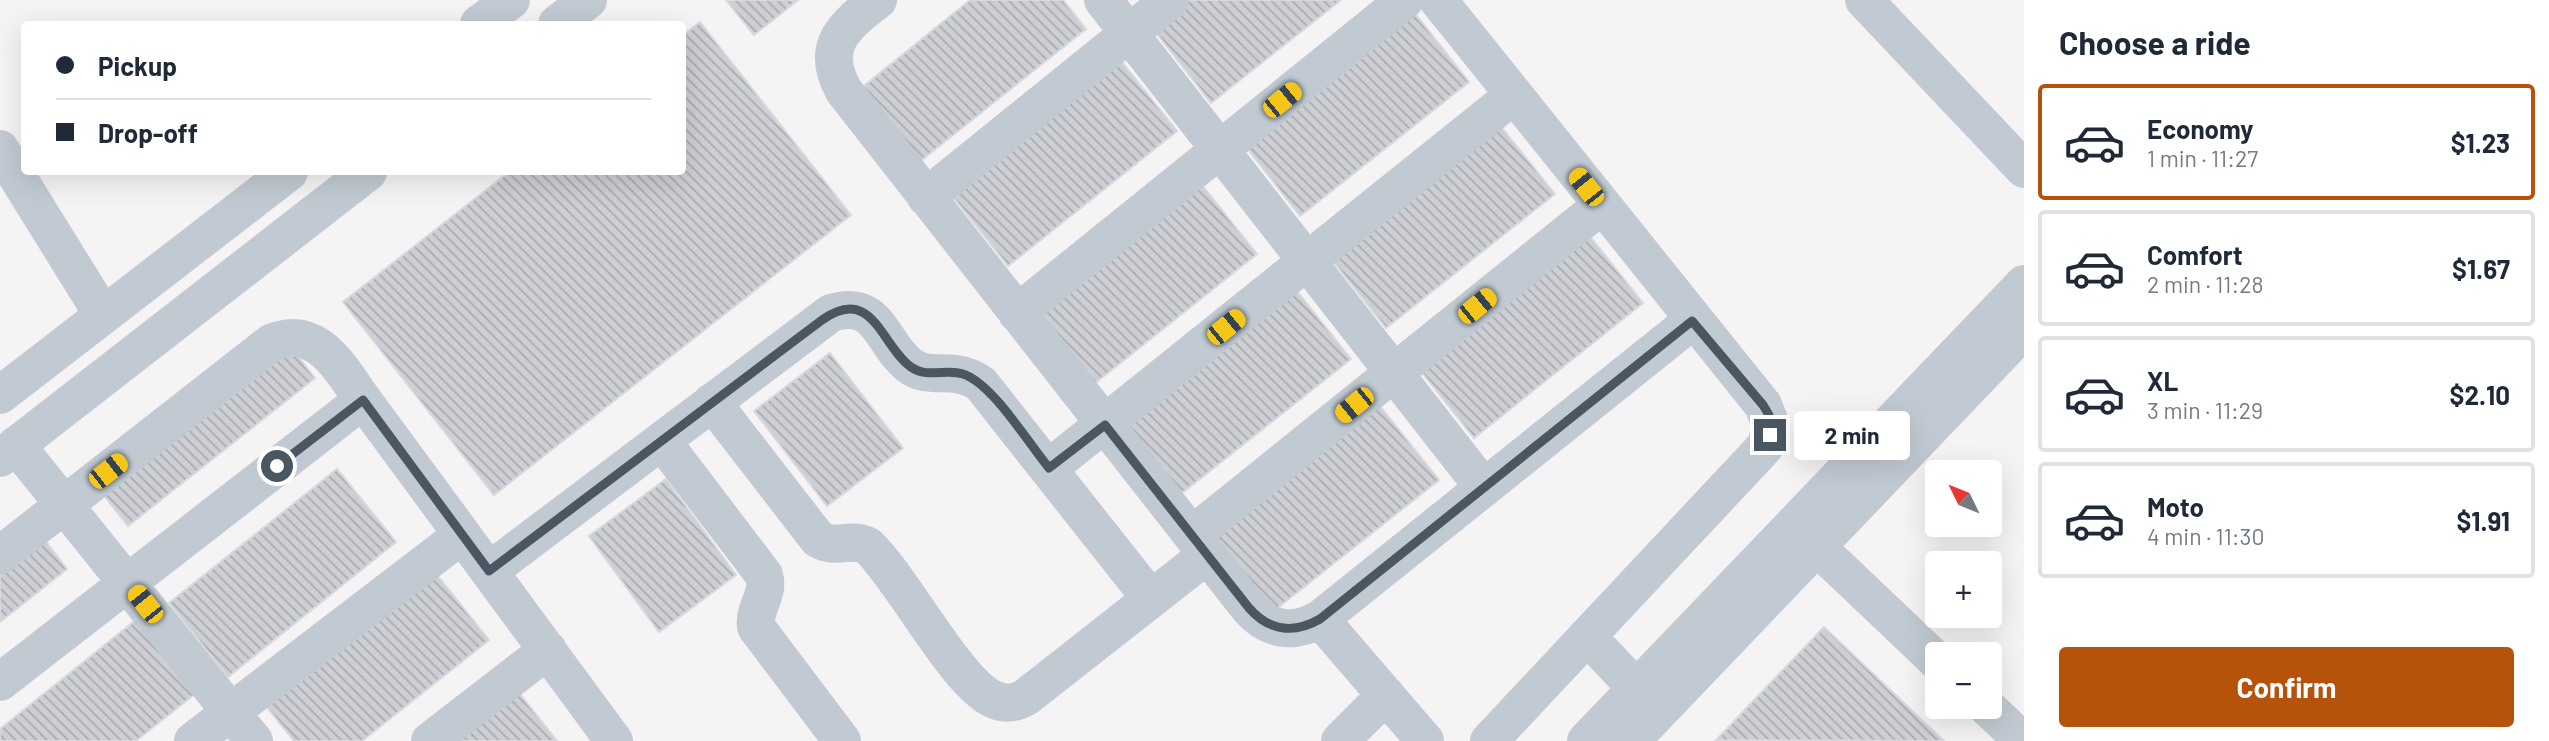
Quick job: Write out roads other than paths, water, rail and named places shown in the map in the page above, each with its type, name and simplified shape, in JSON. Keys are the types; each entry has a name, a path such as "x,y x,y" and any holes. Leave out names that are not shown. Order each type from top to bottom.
{"street":[{"path":"483,21 511,0"},
{"path":"561,21 588,0"},
{"path":"878,0 846,26 838,38 834,65 837,79 926,197 1249,608 1264,622 1275,627 1299,629 1320,619 1692,321"},
{"path":"1103,0 1484,488"},
{"path":"926,197 1170,0"},
{"path":"1017,313 1405,0"},
{"path":"1438,0 1769,415 1770,435 1759,453 1489,741"},
{"path":"1864,0 2024,169"},
{"path":"1049,468 1514,95"},
{"path":"0,149 103,315"},
{"path":"0,395 285,175"},
{"path":"254,741 64,505 8,452 364,175"},
{"path":"712,402 818,539 836,546 852,542 868,546 966,675 994,700 1006,704 1026,697 1152,599 1200,545 1394,372 1601,205"},
{"path":"1586,741 2024,284"},
{"path":"489,571 831,313 854,310 874,320 911,367 930,374 962,373 981,384 1152,599"},
{"path":"1631,741 2024,330"},
{"path":"0,555 271,343 286,336 312,341 332,359 363,400 614,741"},
{"path":"0,682 363,400"},
{"path":"662,440 764,575 765,594 757,611 756,627 842,741"},
{"path":"192,741 462,535"},
{"path":"1817,547 1925,650"},
{"path":"1320,619 1425,741"},
{"path":"1587,636 1636,688"},
{"path":"430,741 548,650"},
{"path":"1340,741 1386,695"},
{"path":"2000,719 2023,741"}]}
